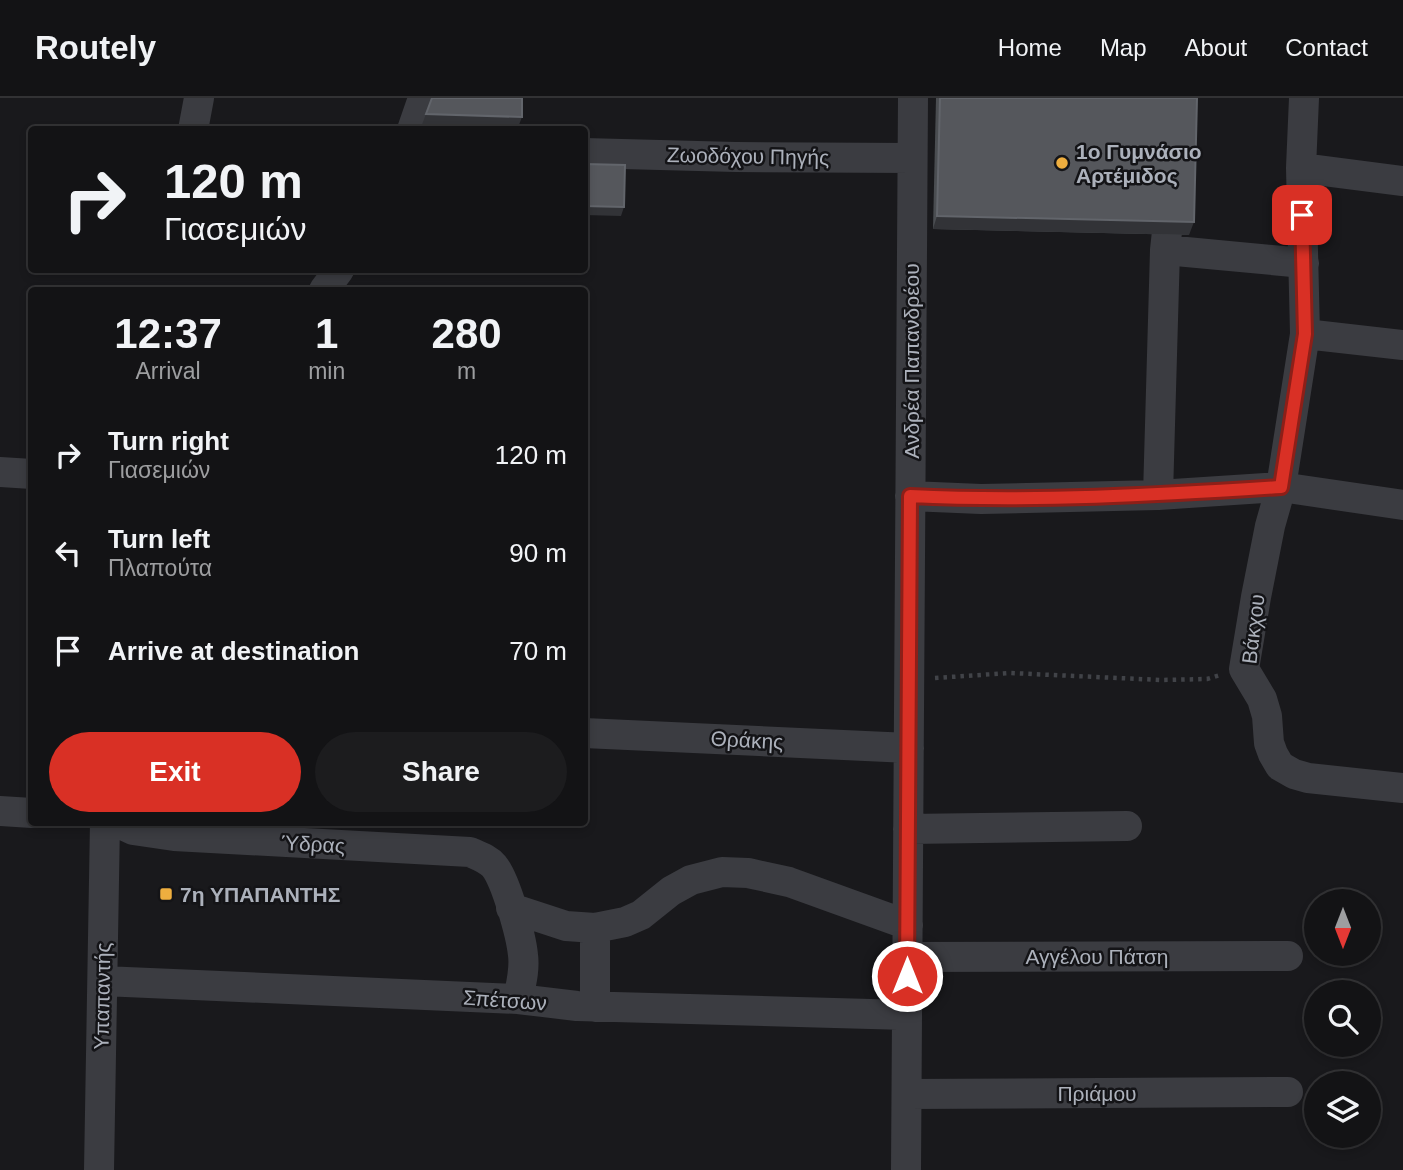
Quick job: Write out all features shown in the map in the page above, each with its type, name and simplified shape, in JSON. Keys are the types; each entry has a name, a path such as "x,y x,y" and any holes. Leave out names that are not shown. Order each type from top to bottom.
{"street":[{"path":"194,126 199,98"},
{"path":"413,126 422,98"},
{"name":"Ανδρέα Παπανδρέου","path":"906,1170 912,98"},
{"name":"Βάκχου","path":"1304,98 1301,168 1305,334 1281,487 1268,538 1244,669 1262,699 1267,716 1269,743 1280,766 1308,778 1403,788"},
{"name":"Ζωοδόχου Πηγής","path":"588,153 912,158"},
{"path":"1158,495 1165,250 1174,167"},
{"path":"1301,168 1403,181"},
{"path":"1165,250 1304,263"},
{"path":"1305,334 1403,345"},
{"path":"0,472 28,474"},
{"path":"910,496 981,499 1158,495 1281,487 1403,505"},
{"name":"Θράκης","path":"588,733 909,748"},
{"path":"0,811 28,813"},
{"name":"Υπαπαντής","path":"99,1170 105,826"},
{"name":"Ύδρας","path":"124,826 133,830 174,836 470,852 493,865 503,881 511,908"},
{"path":"908,829 1127,826"},
{"path":"511,908 566,926 594,928 625,922 641,915 671,891 691,880 722,872 748,873 789,883 908,925"},
{"path":"511,908 523,955 523,976 517,999"},
{"path":"594,928 595,1007"},
{"name":"Αγγέλου Πάτση","path":"907,957 1288,956"},
{"name":"Σπέτσων","path":"103,981 517,999 595,1007 907,1015"},
{"name":"Πριάμου","path":"906,1094 1288,1092"}],"path":[{"path":"909,680 1010,673 1161,680 1207,679 1244,669"}],"building":[{"path":"432,98 522,98 522,117 426,114"},
{"name":"1ο Γυμνάσιο Αρτέμιδος","path":"940,98 1197,98 1194,222 937,216"},
{"path":"588,164 625,165 624,207 588,206"}],"place":[{"name":"1ο Γυμνάσιο Αρτέμιδος","path":"1062,163"},
{"name":"7η ΥΠΑΠΑΝΤΗΣ","path":"166,894"}],"route":[{"path":"907,976 910,496 981,499 1158,495 1281,487 1305,334 1302,215"}]}
